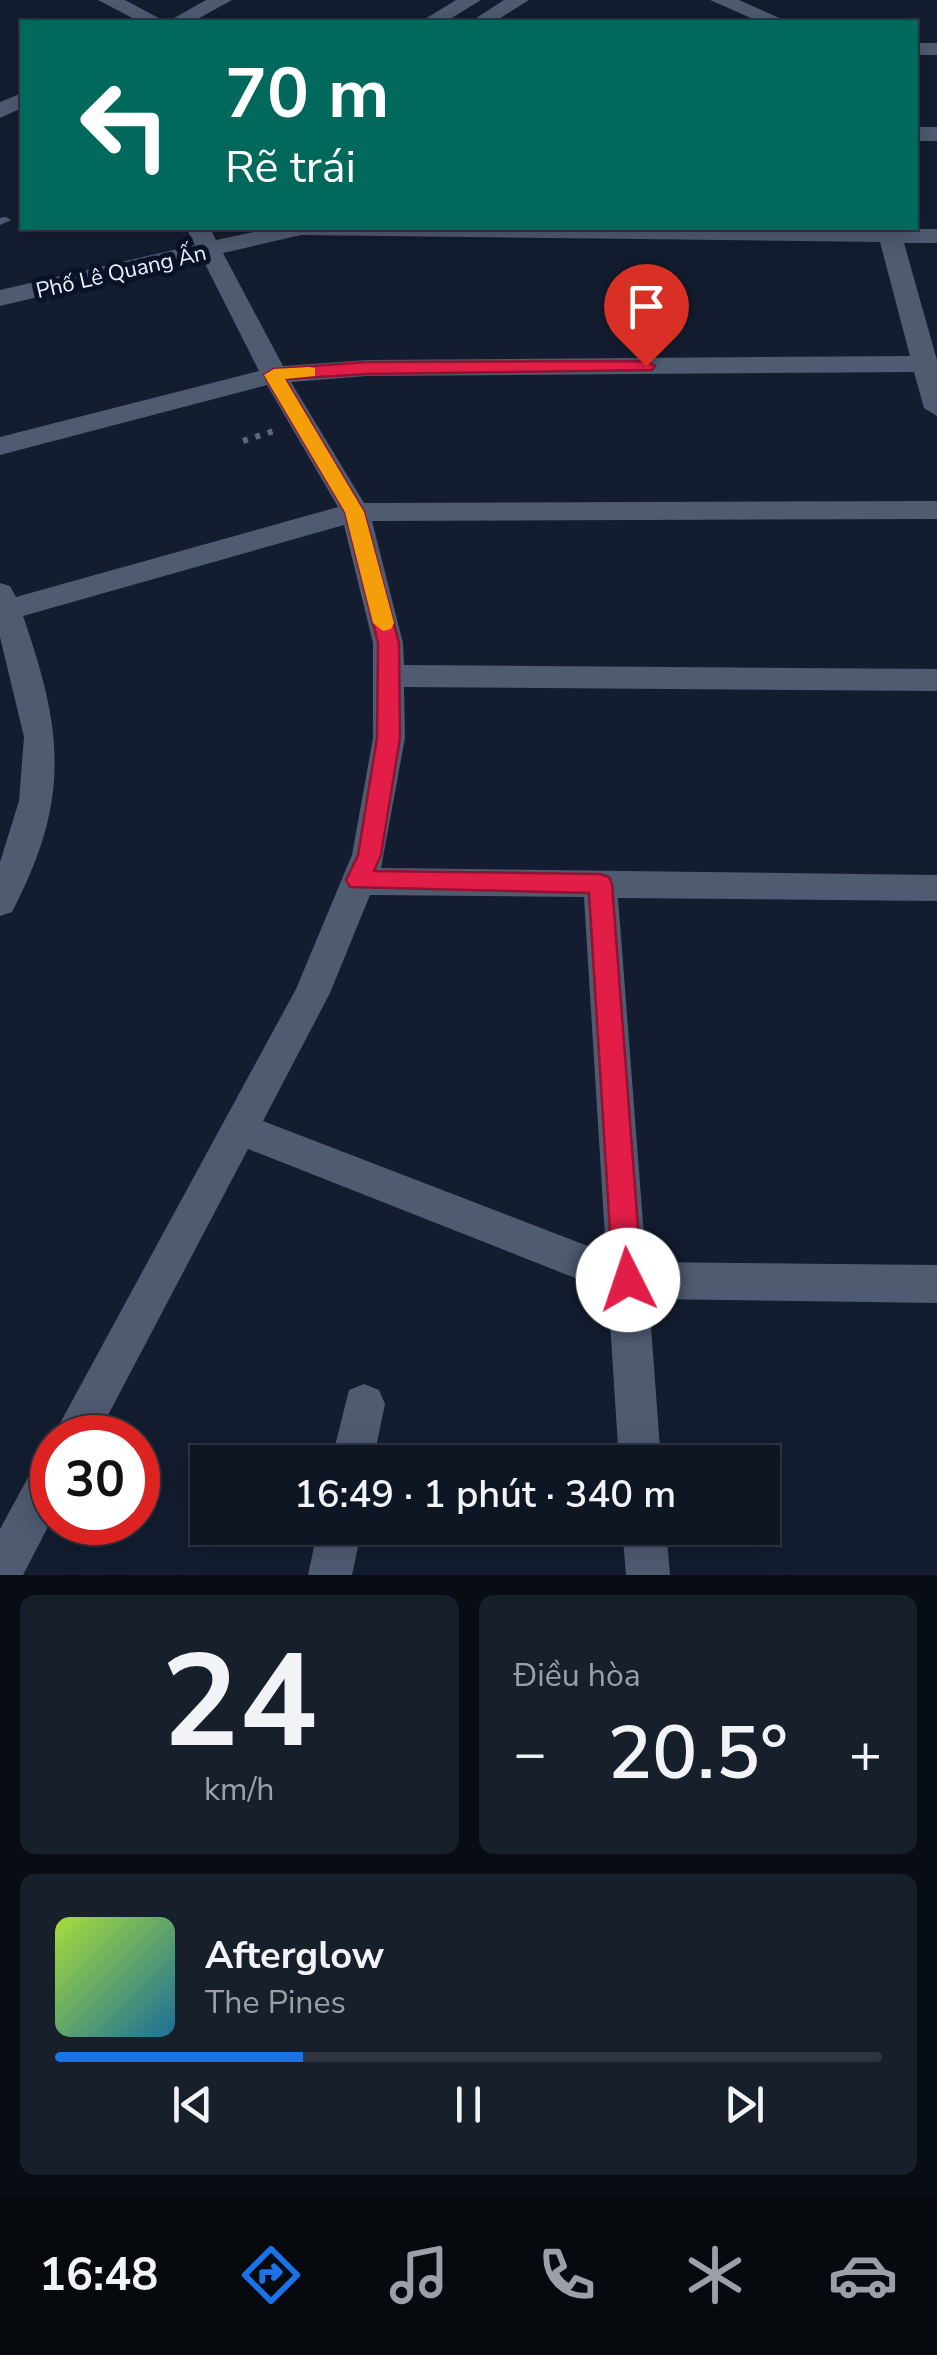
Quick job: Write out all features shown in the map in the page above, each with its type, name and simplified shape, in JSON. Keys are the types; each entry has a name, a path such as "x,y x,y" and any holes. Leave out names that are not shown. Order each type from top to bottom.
{"street":[{"path":"108,0 152,20"},
{"path":"181,20 222,0"},
{"path":"434,20 471,0"},
{"path":"484,20 520,0"},
{"path":"720,0 760,20 781,0"},
{"name":"Phố Lê Quang Ấn","path":"0,298 204,239 283,230"},
{"name":"Phố Lê Quang Ấn","path":"597,230 889,232 937,236"},
{"path":"889,232 937,408"},
{"path":"85,1415 312,993 370,855 388,738 388,643 354,512 274,375 204,239"},
{"path":"0,446 274,375 367,368 925,364"},
{"path":"0,902 24,852 38,786 40,734 2,605 354,512 937,510"},
{"path":"389,676 937,680"},
{"path":"358,880 937,888"},
{"path":"600,884 639,1445"},
{"path":"239,1128 628,1280 937,1284"},
{"path":"356,1445 364,1404"},
{"path":"0,1574 30,1517"},
{"path":"330,1575 336,1545"},
{"path":"645,1545 648,1575"}],"slow traffic":[{"path":"309,372 274,375 354,512 383,623"}],"route":[{"path":"628,1280 600,884 358,880 370,855 388,738 388,643 354,512 274,375 367,368 646,366"}]}
